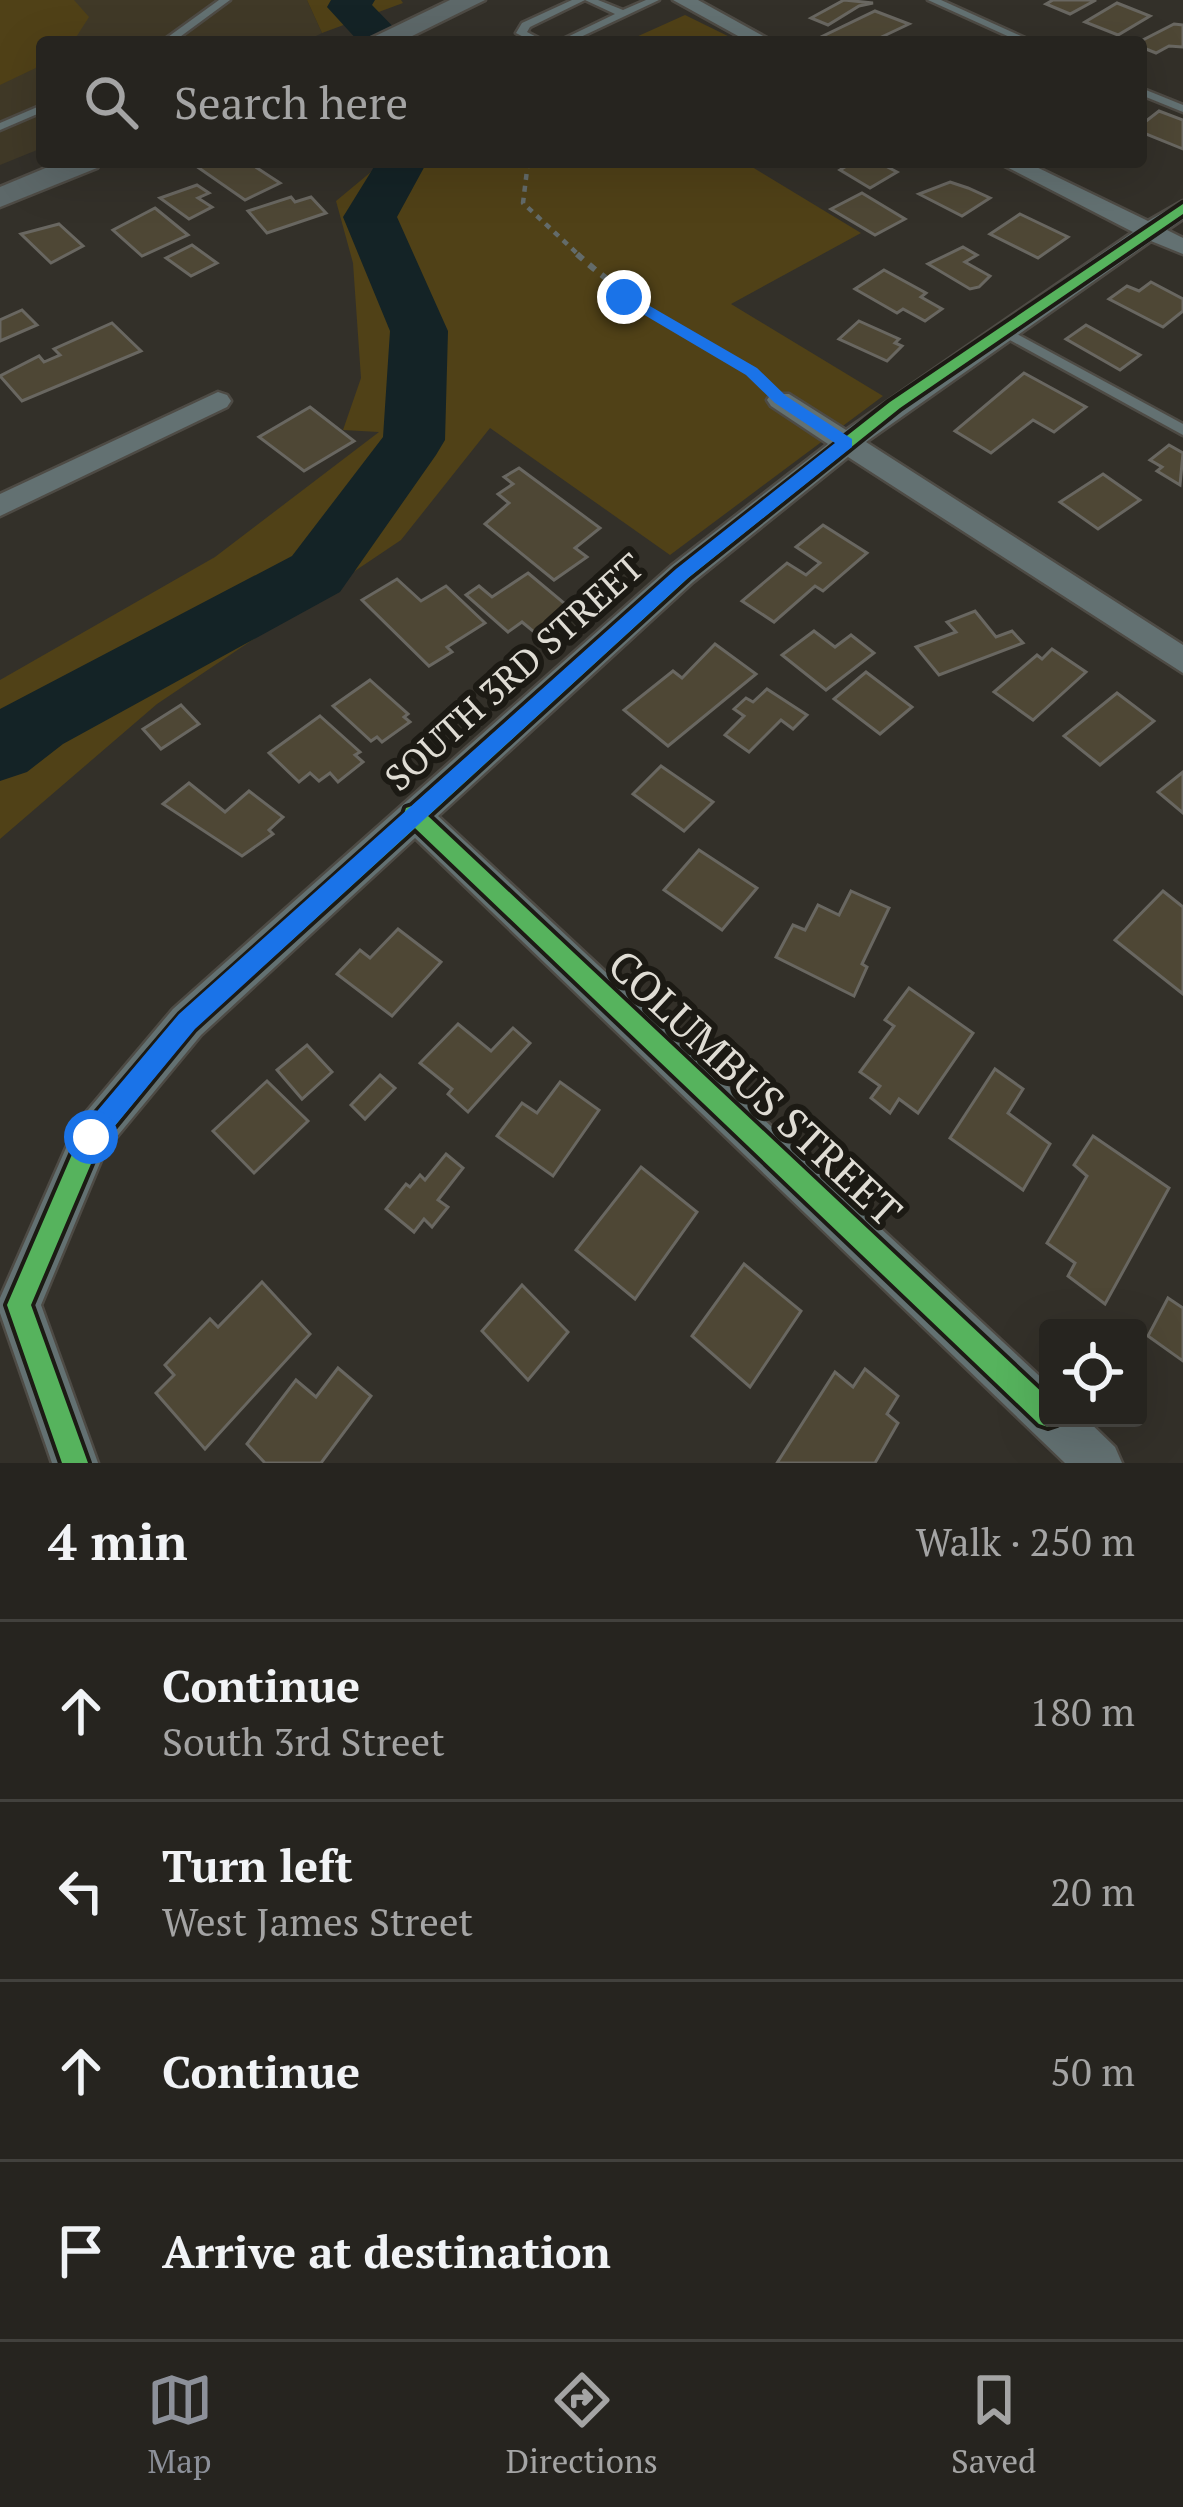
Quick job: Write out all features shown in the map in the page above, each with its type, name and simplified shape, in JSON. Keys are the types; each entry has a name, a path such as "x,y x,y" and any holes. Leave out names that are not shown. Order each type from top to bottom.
{"main road":[{"path":"392,36 472,0"},
{"path":"0,198 72,168"}],"street":[{"path":"687,0 753,36"},
{"path":"1020,168 1183,247"},
{"name":"SOUTH 3RD STREET","path":"75,1463 19,1305 91,1137 187,1022 682,574 846,443 1183,208"},
{"path":"780,400 1183,661"},
{"path":"2,503 218,401"},
{"name":"COLUMBUS STREET","path":"413,814 1039,1407"},
{"name":"COLUMBUS STREET","path":"1061,1427 1099,1463"}],"lane":[{"path":"174,36 225,0"},
{"path":"528,36 521,33 526,25 580,0"},
{"path":"590,0 624,14"},
{"path":"575,36 654,0"},
{"path":"933,0 1015,36"},
{"path":"1147,94 1183,109"},
{"path":"0,127 36,112"},
{"path":"1004,331 1183,430"}],"path":[{"path":"527,168 524,203 624,297 752,371 780,400"}],"shaded area":[{"path":"0,0 307,0 322,33 316,36 36,36 36,150 0,165"},
{"path":"0,0 74,0 89,17 77,36 36,36 36,68 0,85"},
{"path":"307,0 401,0 403,3 322,33"},
{"path":"685,15 728,36 638,36"},
{"path":"376,168 754,168 861,233 731,304 883,396 670,555 490,428 401,540 157,704 0,839 0,680 215,557 379,432 343,430 361,378 353,263 336,201"}],"building":[{"path":"844,0 873,3 828,25 811,18"},
{"path":"1096,0 1070,14 1046,4"},
{"path":"1117,3 1150,16 1118,35 1085,22"},
{"path":"875,11 909,24 884,36 823,36"},
{"path":"1174,24 1183,25 1183,47 1169,46 1156,53 1147,49 1147,38"},
{"path":"1159,111 1183,120 1183,149 1147,134 1147,120"},
{"path":"199,168 257,168 280,183 245,200"},
{"path":"889,168 897,172 870,188 840,170"},
{"path":"950,182 990,198 962,216 919,194"},
{"path":"197,185 209,193 198,198 212,207 189,219 160,198"},
{"path":"862,193 905,219 875,235 831,209"},
{"path":"291,197 295,202 311,197 326,213 267,233 248,211"},
{"path":"155,208 188,235 142,256 113,230"},
{"path":"1020,214 1068,237 1038,258 990,234"},
{"path":"59,224 83,246 51,263 21,234"},
{"path":"192,245 217,263 191,276 166,258"},
{"path":"963,247 977,255 965,262 990,276 979,287 970,289 928,264"},
{"path":"884,270 926,293 921,297 942,309 925,321 903,309 897,313 855,289"},
{"path":"1151,282 1183,299 1183,311 1163,327 1109,299 1127,286 1139,291"},
{"path":"22,310 37,325 0,341 0,320"},
{"path":"859,321 899,339 895,343 902,346 887,361 839,339"},
{"path":"112,323 141,351 22,401 0,376 39,356 44,362 60,355 54,349"},
{"path":"1086,325 1140,355 1120,370 1066,339"},
{"path":"1024,373 1086,407 1054,432 1033,420 991,453 955,431"},
{"path":"310,407 354,441 304,471 259,437"},
{"path":"1169,445 1183,453 1180,485 1157,471 1162,467 1150,460"},
{"path":"519,468 600,528 575,548 587,557 554,580 485,524 509,503 498,494 513,484 504,477"},
{"path":"1103,474 1140,500 1098,529 1060,502"},
{"path":"823,525 867,553 823,591 815,586 774,622 742,601 787,563 806,575 820,563 796,547"},
{"path":"528,573 570,608 534,632 522,622 508,632 466,595 479,586 492,597"},
{"path":"397,579 421,601 446,586 485,623 447,647 452,652 429,666 362,600"},
{"path":"975,611 996,637 1012,631 1023,643 939,675 916,647 956,632 947,622"},
{"path":"814,631 835,647 851,635 874,653 826,690 782,655"},
{"path":"715,644 756,674 668,746 624,710 673,671 682,678"},
{"path":"1052,649 1086,672 1033,720 994,692 1037,655 1042,659"},
{"path":"866,672 912,707 880,734 834,699"},
{"path":"370,680 408,714 404,717 410,722 382,742 377,737 371,741 333,706"},
{"path":"767,689 807,715 793,729 781,720 749,752 725,735 744,716 734,709 746,698 753,702"},
{"path":"1117,693 1154,721 1100,765 1064,736"},
{"path":"181,705 199,724 161,749 143,729"},
{"path":"320,716 360,752 355,755 363,762 338,782 330,773 319,781 310,773 299,782 269,753"},
{"path":"661,766 713,802 684,831 633,794"},
{"path":"1183,772 1183,813 1158,792"},
{"path":"189,783 225,812 249,791 283,817 269,830 273,834 242,856 163,804"},
{"path":"699,850 757,888 722,930 664,890"},
{"path":"851,891 889,908 862,964 867,967 854,996 776,957 793,925 805,930 818,905 839,915"},
{"path":"1163,891 1183,907 1183,994 1115,940"},
{"path":"398,929 441,962 392,1016 337,974 360,950 370,958"},
{"path":"909,988 973,1033 918,1113 899,1099 890,1113 871,1098 880,1086 860,1072 894,1026 885,1020"},
{"path":"458,1024 491,1051 513,1028 530,1043 468,1112 448,1094 452,1089 420,1063"},
{"path":"307,1045 332,1072 302,1099 277,1070"},
{"path":"995,1069 1023,1089 1008,1113 1050,1144 1023,1190 950,1138"},
{"path":"380,1075 395,1088 365,1119 351,1105"},
{"path":"267,1081 308,1121 254,1173 213,1131"},
{"path":"560,1082 599,1110 553,1176 497,1136 522,1103 537,1113"},
{"path":"1093,1136 1169,1188 1105,1304 1068,1276 1075,1263 1047,1243 1087,1176 1074,1165"},
{"path":"446,1154 463,1168 438,1200 448,1207 432,1227 424,1219 414,1232 386,1209 406,1184 410,1187 420,1175 425,1180"},
{"path":"641,1167 697,1212 635,1299 576,1250"},
{"path":"744,1264 801,1311 750,1387 692,1336"},
{"path":"262,1282 310,1334 205,1449 156,1393 174,1375 165,1365 210,1319 218,1327"},
{"path":"522,1285 568,1332 528,1380 482,1331"},
{"path":"1168,1298 1183,1308 1183,1361 1148,1336"},
{"path":"338,1368 371,1396 321,1463 265,1463 247,1444 296,1380 316,1397"},
{"path":"865,1369 898,1396 887,1414 898,1423 875,1463 777,1463 835,1372 853,1387"}],"waterway":[{"path":"353,0 349,7 379,36"},
{"path":"0,750 37,723 316,574 414,440 419,331 370,217 399,168"}],"cycle path":[{"path":"75,1463 19,1305 91,1137 187,1022 682,574 895,405 1183,208"},
{"path":"413,814 1039,1406"}],"route":[{"path":"91,1137 187,1022 413,814 682,574 846,443 780,400 752,371 624,297"}]}
